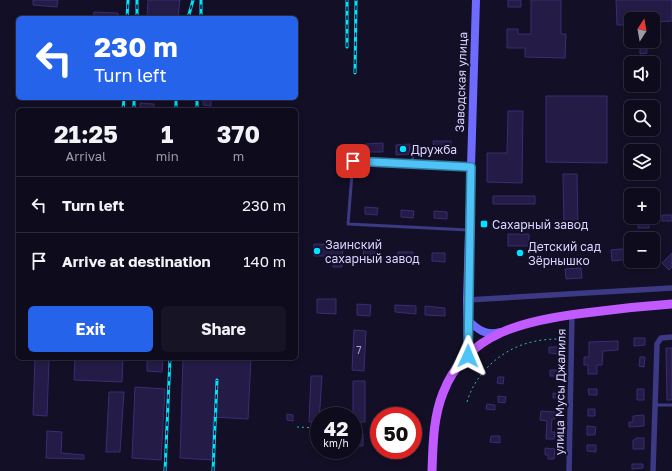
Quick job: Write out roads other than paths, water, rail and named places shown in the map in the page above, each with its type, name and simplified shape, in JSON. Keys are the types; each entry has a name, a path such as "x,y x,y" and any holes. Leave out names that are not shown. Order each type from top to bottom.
{"main road":[{"name":"Заводская улица","path":"468,356 467,300 476,0"},
{"path":"468,320 478,330 484,333 494,334 520,324 572,314 672,304"},
{"path":"432,471 434,429 441,398 454,372 468,356 484,342 500,332"}],"street":[{"path":"467,300 672,288"},
{"name":"улица Мусы Джалиля","path":"570,471 572,314"},
{"path":"653,471 657,344 661,338 672,337"}],"lane":[{"path":"412,147 413,164"},
{"path":"469,230 348,224 353,161 471,167"},
{"path":"655,405 672,404"}],"railway":[{"path":"127,16 128,0"},
{"path":"137,0 137,16"},
{"path":"189,16 193,0"},
{"path":"201,0 201,16"},
{"path":"347,0 347,47"},
{"path":"355,73 356,0"},
{"path":"123,108 124,100"},
{"path":"134,100 134,108"},
{"path":"176,100 176,108"},
{"path":"197,100 197,108"},
{"path":"165,471 170,360"},
{"path":"213,471 217,380"}],"place":[{"name":"Дружба","path":"403,149"},
{"name":"Сахарный завод","path":"484,224"},
{"name":"Заинский сахарный завод","path":"317,251"},
{"name":"Детский сад Зёрнышко","path":"520,253"}]}
